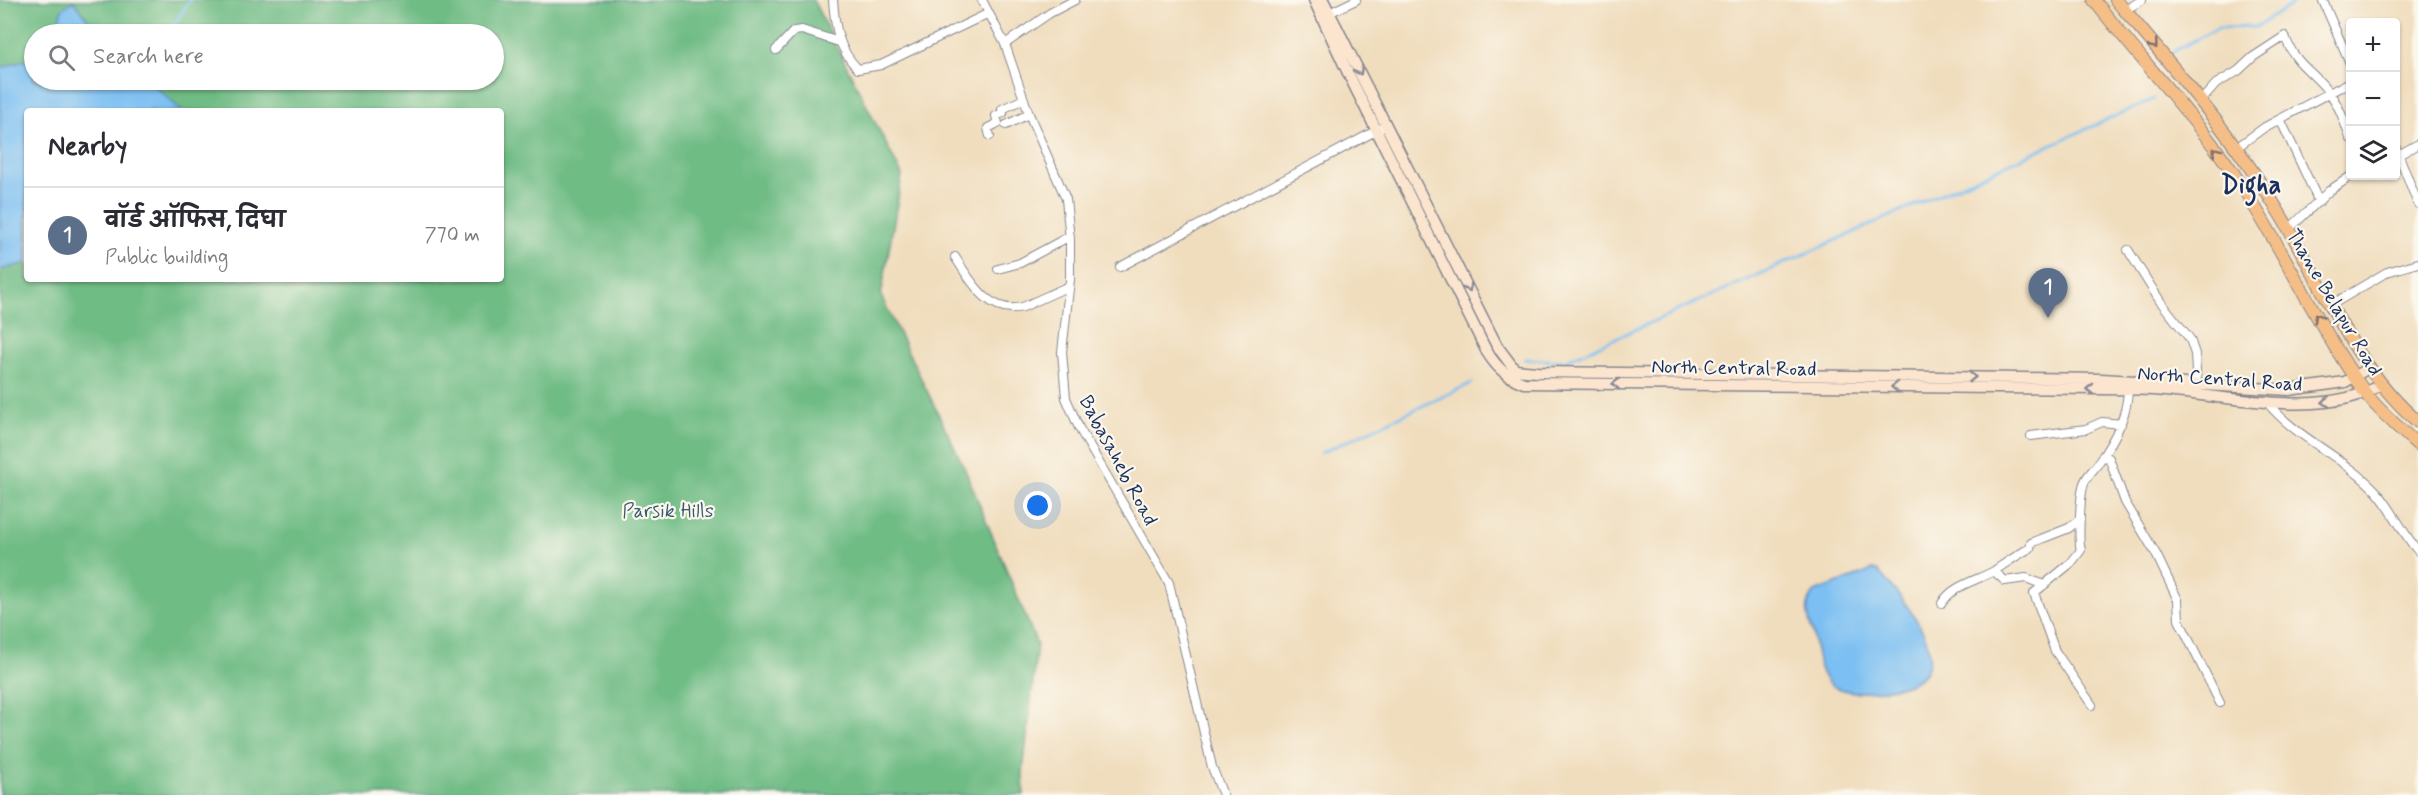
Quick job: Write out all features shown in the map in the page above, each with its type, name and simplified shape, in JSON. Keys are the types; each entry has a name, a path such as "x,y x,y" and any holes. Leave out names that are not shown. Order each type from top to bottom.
{"main road":[{"name":"North Central Road","path":"1314,0 1326,14 1382,127 1487,352 1497,367 1512,373 1524,383 2128,385 2197,389 2289,390 2328,386 2355,377 2370,367"},
{"name":"North Central Road","path":"1323,0 1326,14"},
{"name":"Thane Belapur Road","path":"2094,0 2230,169 2266,223 2332,342 2366,394 2391,422 2418,445"},
{"name":"Thane Belapur Road","path":"2116,0 2236,148 2289,230 2331,305 2381,384 2418,422"},
{"name":"North Central Road","path":"2197,389 2266,401 2319,403 2366,394 2381,384"}],"street":[{"path":"833,0 839,42 846,58 858,69 899,57 989,13"},
{"name":"Babasaheb Road","path":"982,0 1005,44 1029,114 1066,199 1070,236 1069,286 1062,352 1066,398 1079,428 1168,583 1212,767 1223,795"},
{"path":"1005,44 1050,13 1075,0"},
{"path":"1326,14 1356,0"},
{"path":"2125,10 2142,0"},
{"path":"2323,1 2346,54"},
{"path":"776,50 794,31 802,30 839,42"},
{"path":"2200,102 2216,84 2238,71 2253,57 2285,36 2290,52 2330,93 2346,126"},
{"path":"2236,148 2265,127 2346,84"},
{"path":"990,136 988,128 999,123 996,116 1003,113 1002,109 1024,99"},
{"path":"1006,125 1029,114"},
{"path":"2280,119 2319,202"},
{"path":"1120,267 1382,127"},
{"path":"2400,152 2418,144"},
{"path":"2400,160 2418,204"},
{"path":"2289,230 2346,180"},
{"path":"998,269 1020,263 1070,236"},
{"path":"2128,250 2160,301 2190,339 2195,354 2197,389"},
{"path":"955,257 975,286 995,305 1016,309 1069,286"},
{"path":"2331,305 2387,272 2418,263"},
{"path":"2092,705 2055,651 2034,593 2072,563 2081,550 2078,538 2081,493 2084,482 2121,424 2127,405 2128,385"},
{"path":"2266,401 2278,416 2349,466 2376,491 2392,510 2406,538 2418,551"},
{"path":"2031,436 2086,429 2102,422 2121,424"},
{"path":"2102,457 2109,458 2125,502 2156,554 2178,600 2179,620 2220,703"},
{"path":"1942,603 1954,590 1994,571 2009,559 2030,549 2031,543 2069,528 2081,518"},
{"path":"1994,571 2005,581 2026,578 2044,585"}],"green space":[{"name":"Parsik Hills","path":"0,0 813,0 902,175 881,296 964,467 1037,644 1023,773 1024,795 0,795"}],"water":[{"path":"73,1 92,24 58,24 62,9"},
{"path":"24,61 24,90 159,90 179,108 24,108 24,264 0,270 0,68"},
{"path":"1873,570 1879,572 1896,591 1922,629 1930,655 1928,667 1920,678 1900,687 1869,692 1842,690 1831,685 1820,669 1808,618 1809,602 1815,592"}],"waterway":[{"path":"174,24 190,0"},
{"path":"2172,52 2218,28 2256,27 2299,0"},
{"path":"1525,359 1564,361 2154,99"},
{"path":"1321,453 1472,383"}],"place":[{"name":"वॉर्ड ऑफिस, दिघा","path":"2048,318"}],"district":[{"name":"Digha","path":"2251,184"}]}
